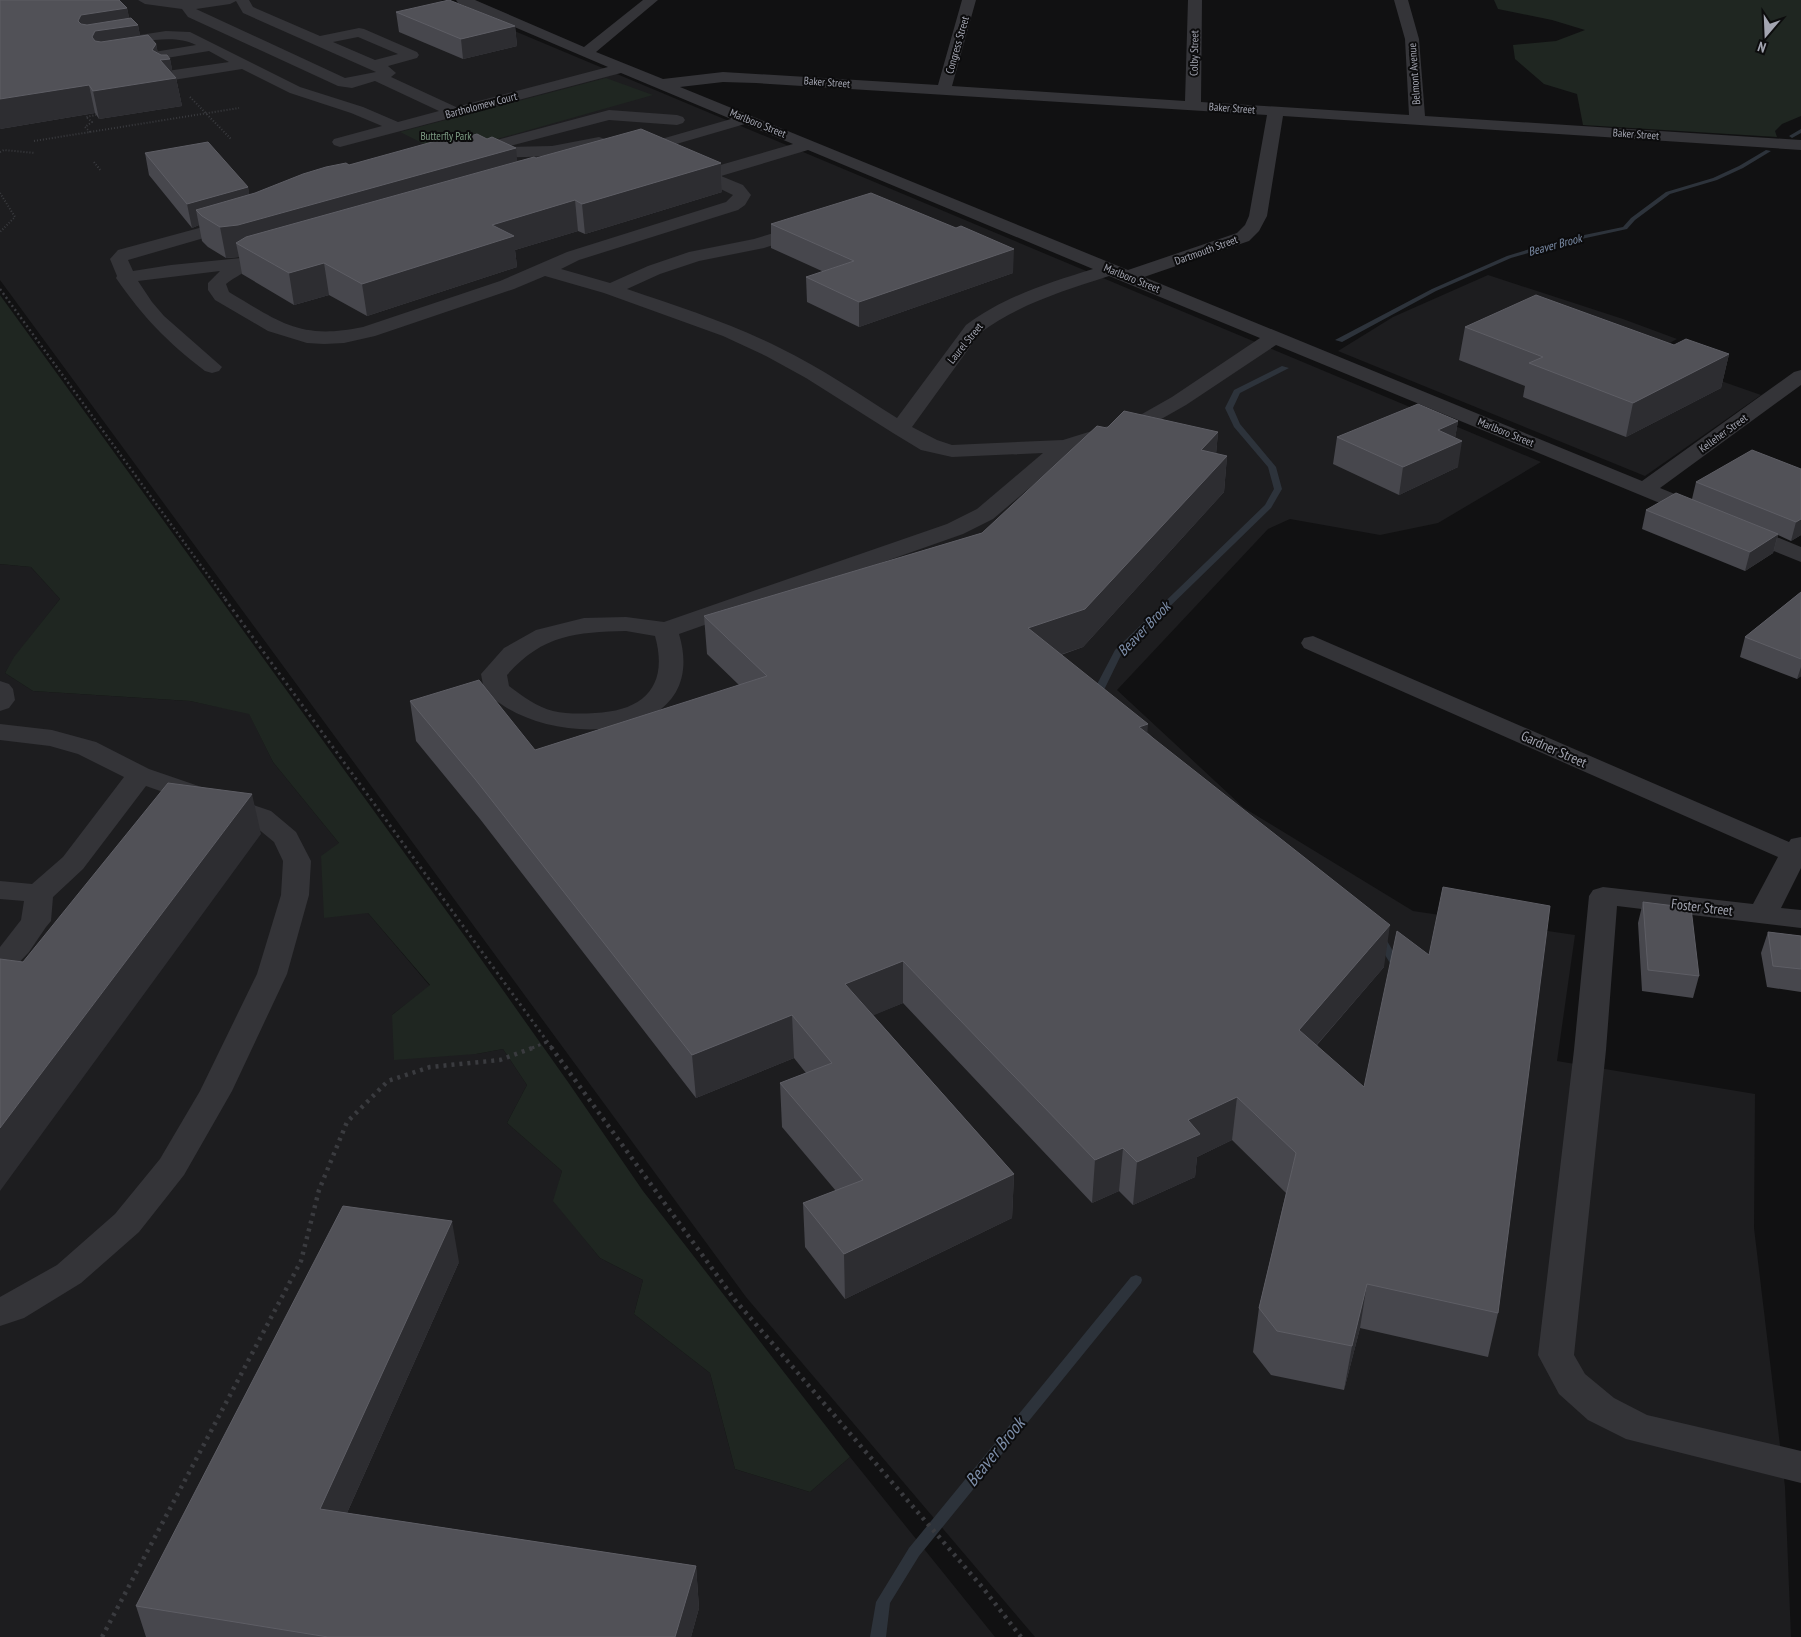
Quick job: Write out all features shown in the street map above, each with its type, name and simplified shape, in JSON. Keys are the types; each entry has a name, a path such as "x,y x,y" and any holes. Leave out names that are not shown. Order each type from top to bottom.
{"street":[{"path":"146,0 165,4 191,5 230,0"},
{"path":"242,0 248,10 317,40 454,112"},
{"name":"Marlboro Street","path":"463,0 622,68 1801,555"},
{"path":"586,52 652,0"},
{"name":"Congress Street","path":"944,89 969,0"},
{"name":"Colby Street","path":"1193,105 1195,0"},
{"name":"Belmont Avenue","path":"1401,0 1412,40 1417,120"},
{"path":"191,5 189,10 193,14 343,84 412,55 360,32 271,50"},
{"path":"100,45 176,34 190,36 295,90 357,110 397,127"},
{"path":"106,63 211,47"},
{"path":"167,76 244,64"},
{"name":"Bartholomew Court","path":"340,142 622,68"},
{"name":"Baker Street","path":"662,84 722,77 756,78 1801,145"},
{"path":"631,133 721,108"},
{"name":"Dartmouth Street","path":"1120,273 1224,245 1243,237 1253,227 1258,216 1276,111"},
{"path":"449,157 609,115 630,115 651,119 677,120"},
{"path":"616,157 747,119"},
{"path":"466,153 541,153 577,148 613,138"},
{"path":"245,263 220,278 216,290 222,296 295,336 326,340 345,338 507,285 573,256 732,206 739,201 742,195 736,189 710,177 709,174 809,145"},
{"path":"892,201 924,192"},
{"path":"212,367 160,325 132,290 125,278 119,259 124,254 254,218"},
{"path":"611,289 654,270 695,256 758,244 820,224"},
{"path":"125,278 171,270 245,263 264,258"},
{"path":"544,270 611,289 730,332 773,352 813,374 900,429 930,444 952,451 1064,446 1149,418 1178,401 1274,337"},
{"name":"Laurel Street","path":"900,429 973,329 988,317 1021,300 1120,273"},
{"name":"Kelleher Street","path":"1645,489 1801,376"},
{"path":"666,630 671,648 672,667 664,691 648,708 615,718 600,720 584,721 549,718 519,706 496,689 494,674 513,653 546,635 584,625 626,624 666,630 955,529 985,514 1064,446"},
{"name":"Gardner Street","path":"1313,643 1797,849"},
{"path":"0,689 2,700 0,703"},
{"path":"0,732 52,738 87,748 140,776 261,817 286,838 297,861 295,896 272,974 216,1091 172,1167 127,1223 69,1274 11,1308 0,1312"},
{"path":"0,964 19,944 36,921 39,894 73,864 140,776"},
{"path":"1762,914 1797,849"},
{"path":"0,890 39,894"},
{"name":"Foster Street","path":"1789,1464 1639,1428 1601,1409 1572,1384 1556,1355 1590,1050 1603,896 1801,919"}],"path":[{"path":"34,141 239,108"},
{"path":"206,113 231,139"},
{"path":"90,132 85,127 92,122 86,117 96,115"},
{"path":"0,152 4,150 35,153"},
{"path":"94,162 101,171"},
{"path":"0,192 15,217 0,232"},
{"path":"0,289 735,1300 983,1588 1021,1637"},
{"path":"102,1637 301,1260 318,1190 347,1122 388,1081 430,1067 500,1060 547,1042"}],"shaded area":[{"path":"0,0 441,0 1541,462 1438,523 1380,535 1290,519 1268,529 1117,690 1244,808 1413,911 1575,935 1557,1061 1755,1094 1754,1228 1785,1487 1791,1637 1035,1637 746,1297 0,280"},
{"path":"1488,275 1623,319 1677,339 1647,355 1761,395 1645,476 1338,351 1393,317"},
{"path":"0,564 31,567 60,599 15,657 5,673 33,691 190,701 249,713 273,762 339,843 368,913 430,986 392,1015 476,1054 503,1049 527,1085 507,1123 562,1171 554,1201 600,1258 643,1280 634,1314 710,1373 735,1469 810,1492 850,1457 995,1637 0,1637"}],"green space":[{"path":"1494,0 1801,0 1801,116 1782,124 1775,131 1777,137 1583,125 1577,94 1544,84 1515,59 1513,45 1556,41 1585,30 1552,20 1498,9"},
{"name":"Butterfly Park","path":"606,78 653,95 444,154 400,132"},
{"path":"0,295 466,938 643,1191 850,1457 810,1492 735,1469 710,1373 634,1314 643,1280 600,1258 553,1201 562,1171 507,1123 527,1085 503,1049 476,1054 394,1060 392,1015 430,985 368,913 324,918 321,856 339,843 273,762 249,714 190,701 33,691 5,673 14,657 60,599 31,567 0,564"}],"building":[{"path":"0,0 119,0 127,8 81,15 78,21 81,24 87,25 131,18 138,25 95,31 92,37 95,41 101,42 148,35 156,44 152,50 161,55 167,55 170,59 160,60 176,78 93,91 89,85 0,99"},
{"path":"449,0 515,26 461,39 396,12"},
{"path":"641,129 721,163 582,204 575,200 492,225 514,236 362,284 324,263 289,273 236,243 246,237"},
{"path":"477,134 487,139 492,137 516,148 238,225 220,227 196,210 255,193 326,167 346,163 349,165 443,139 448,142"},
{"path":"208,142 248,187 187,204 145,153"},
{"path":"871,193 956,228 961,226 1014,249 859,302 806,277 854,261 771,224"},
{"path":"1536,295 1674,345 1686,339 1729,354 1633,403 1529,363 1543,357 1465,327"},
{"path":"1418,404 1458,421 1438,430 1462,441 1403,467 1337,437"},
{"path":"1124,411 1218,432 1201,450 1227,456 1085,609 1028,628 1148,724 1139,727 1390,925 1299,1030 1364,1087 1397,931 1429,955 1443,887 1550,906 1498,1313 1367,1284 1352,1346 1277,1331 1259,1308 1296,1153 1237,1097 1188,1120 1200,1134 1137,1162 1123,1148 1095,1160 903,961 845,984 1014,1174 844,1254 803,1203 863,1180 780,1083 832,1063 792,1015 692,1055 475,779 410,701 479,680 535,750 767,676 704,616 982,533 1097,426 1107,428"},
{"path":"1752,450 1801,469 1801,519 1796,522 1696,482"},
{"path":"1676,493 1778,534 1750,552 1646,510"},
{"path":"1801,592 1801,659 1745,637"},
{"path":"168,783 252,794 0,1128 0,959 23,962"},
{"path":"1643,902 1691,908 1699,976 1648,970"},
{"path":"1768,932 1801,936 1801,969 1773,966"},
{"path":"343,1206 452,1221 320,1509 696,1566 675,1637 328,1637 136,1606"}],"waterway":[{"name":"Beaver Brook","path":"1792,136 1801,131"},
{"name":"Beaver Brook","path":"1339,340 1434,290 1509,257 1562,241 1625,228 1633,219 1668,193 1715,179 1741,167 1768,151"},
{"name":"Beaver Brook","path":"1103,697 1099,690 1118,652 1268,506 1278,489 1272,467 1237,425 1229,408 1237,392 1285,368"},
{"name":"Beaver Brook","path":"1379,936 1395,963"},
{"name":"Beaver Brook","path":"878,1637 883,1602 914,1552 1136,1280"}]}
